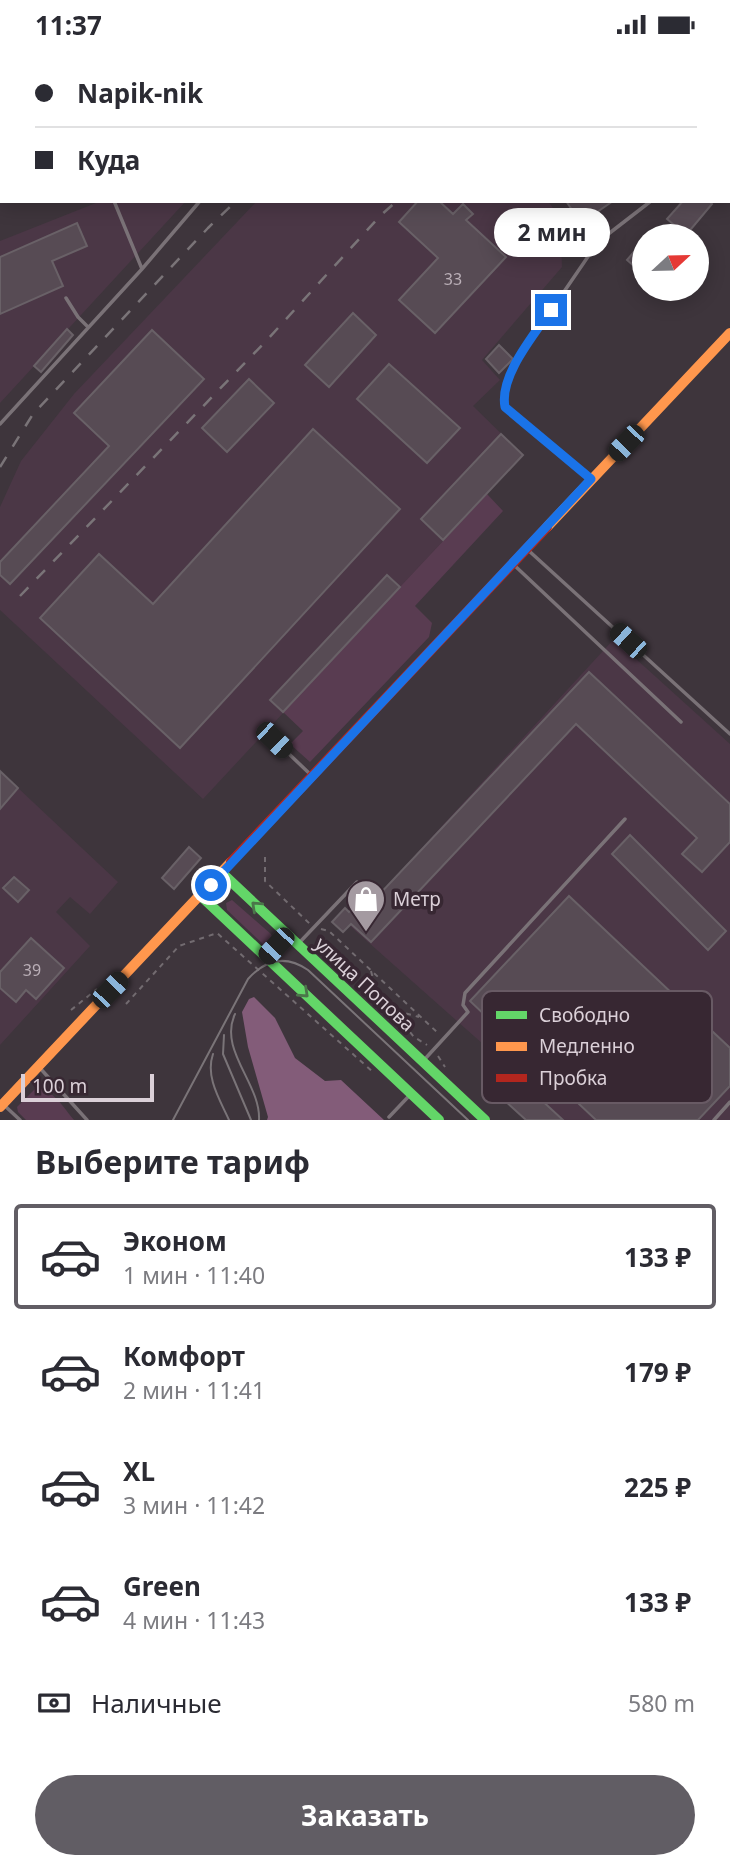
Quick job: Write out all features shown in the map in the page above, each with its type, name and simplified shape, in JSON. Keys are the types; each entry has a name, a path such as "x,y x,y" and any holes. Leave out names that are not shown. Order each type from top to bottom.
{"main road":[{"path":"1,1106 730,333"},
{"name":"улица Попова","path":"222,873 485,1120"},
{"path":"201,896 439,1120"}],"street":[{"path":"265,957 287,934"}],"lane":[{"path":"115,203 142,269"},
{"path":"0,424 142,269 198,203"},
{"path":"591,479 505,407 503,395 520,356 597,242 649,203"},
{"path":"66,298 88,327"},
{"path":"527,548 730,734"},
{"path":"512,563 681,722"},
{"path":"266,732 312,777"},
{"path":"422,1061 468,1012 463,1005 465,993 625,819"},
{"path":"297,944 357,881 368,891"},
{"path":"38,1067 87,1120"},
{"path":"389,1117 411,1094"},
{"path":"714,1120 730,1102"},
{"path":"1,1106 20,1120"}],"path":[{"path":"265,857 265,881 313,927 329,931 444,1038"},
{"path":"126,1004 179,946 217,933 374,1073"},
{"path":"371,970 378,998 414,1037 444,1062 445,1067"},
{"path":"71,1010 103,983"},
{"path":"391,1009 422,1017"}],"shaded area":[{"path":"96,203 184,203 0,403 0,241"},
{"path":"255,203 549,203 560,218 562,267 482,360 500,380 473,406 523,455 203,799 0,610 0,507 21,461 74,394"},
{"path":"487,494 503,511 415,606 432,623 429,637 310,762 290,744 303,731 283,712"},
{"path":"614,639 730,744 730,1120 528,1120 510,1103 712,1103 712,991 482,991 482,1043 350,926"},
{"path":"0,771 118,882 90,914 70,897 56,912 90,946 0,1045"},
{"path":"232,900 271,934 273,940 270,944 263,944 227,910 226,903"},
{"path":"254,997 275,1018 295,1058 325,1081 341,1080 384,1120 267,1120 242,1012 249,999"},
{"path":"36,1088 53,1096 74,1120 26,1120 17,1107"}],"building":[{"path":"416,203 441,203 453,214 463,204 473,214 466,220 506,257 435,333 399,300 438,258 399,222"},
{"path":"567,203 610,203 581,223"},
{"path":"681,203 712,204 695,224 673,224 667,219"},
{"path":"77,223 87,246 52,261 63,286 0,314 0,257"},
{"path":"353,313 376,335 329,387 305,365"},
{"path":"67,329 73,335 41,372 34,366"},
{"path":"152,330 204,379 10,584 0,575 0,562 109,446 74,413"},
{"path":"499,345 513,359 499,373 486,359"},
{"path":"389,364 460,428 427,463 357,399"},
{"path":"249,379 274,403 227,452 202,428"},
{"path":"313,429 400,509 180,748 40,618 99,554 153,604"},
{"path":"501,434 523,455 443,540 421,519"},
{"path":"387,575 400,587 283,712 270,700"},
{"path":"589,672 730,804 730,842 702,872 682,854 697,838 576,724 371,942 351,924 343,932 332,922 345,908 349,912 352,909 359,916"},
{"path":"0,771 18,788 0,809"},
{"path":"630,835 726,931 708,950 612,854"},
{"path":"189,847 201,858 174,889 162,878"},
{"path":"14,877 29,890 18,902 3,888"},
{"path":"569,896 670,991 482,991 482,1012 470,1001"},
{"path":"31,938 64,968 36,999 26,990 16,1002 0,988 0,972"},
{"path":"712,1031 730,1048 730,1086 698,1120 596,1120 578,1103 712,1103"},
{"path":"507,1103 545,1103 563,1120 526,1120"}],"tram line":[{"path":"173,1120 248,979 262,967 276,961 292,962 308,970 468,1120"},
{"path":"235,1014 231,1027 232,1041 254,1093 259,1120"},
{"path":"224,1035 223,1054 251,1120"},
{"path":"213,1054 212,1080 229,1120"}],"railway":[{"path":"0,467 33,414 234,203"},
{"path":"20,596 267,340 395,203"}],"traffic: fast":[{"path":"222,873 485,1120"},
{"path":"201,896 439,1120"}],"traffic: slow":[{"path":"547,527 730,333"},
{"path":"0,1107 231,862"}],"traffic: jam":[{"path":"231,862 547,527"}],"place":[{"name":"Метр","path":"366,933"}],"route":[{"path":"211,885 591,479 505,407 503,395 510,377 520,356 551,310"}]}
